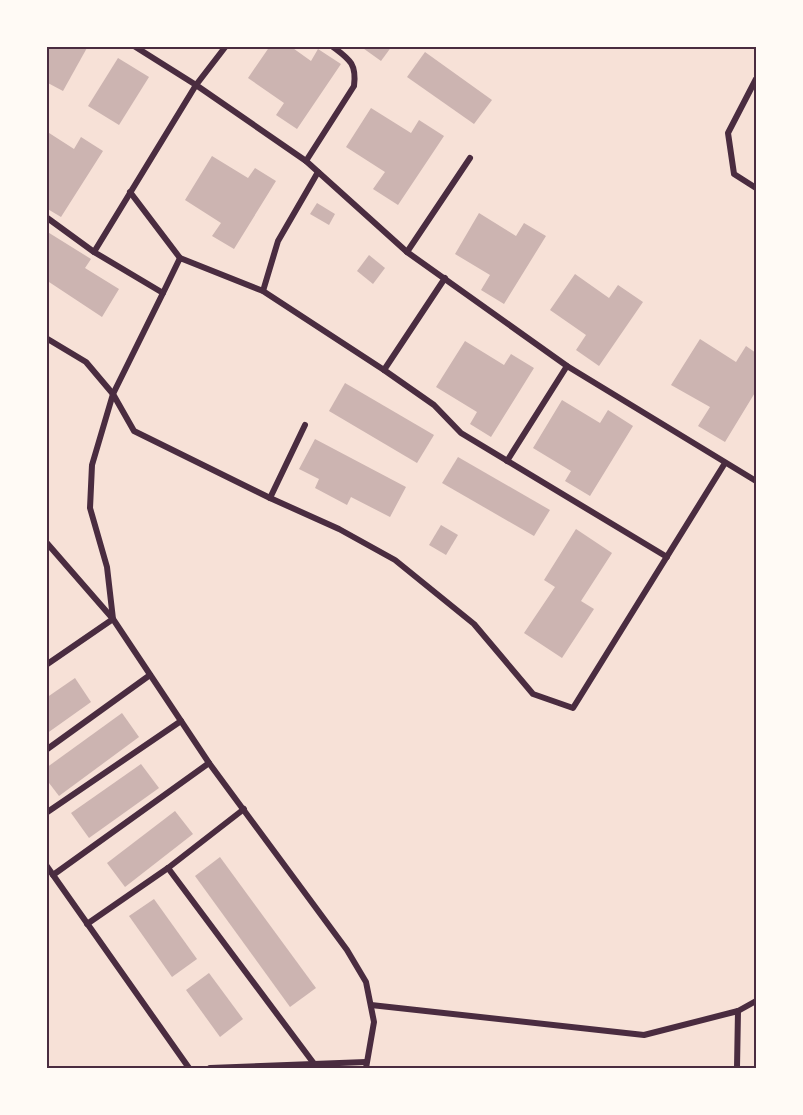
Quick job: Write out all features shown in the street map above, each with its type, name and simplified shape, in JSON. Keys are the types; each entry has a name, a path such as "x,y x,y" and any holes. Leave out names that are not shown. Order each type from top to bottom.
{"street":[{"path":"134,46 196,85 306,161 407,252 567,366 756,481"},
{"path":"94,252 196,85 225,46"},
{"path":"306,161 354,86 355,72 349,59 332,46"},
{"path":"756,79 728,133 734,174 756,188"},
{"path":"407,252 470,158"},
{"path":"263,291 278,241 318,172"},
{"path":"130,192 180,258 263,291 434,405 461,433 666,557"},
{"path":"46,217 94,252 163,293"},
{"path":"113,619 107,567 90,508 92,465 113,394 180,258"},
{"path":"384,370 445,278"},
{"path":"46,338 86,362 113,394 134,431 339,529 395,560 474,624 533,694 573,708 725,463"},
{"path":"507,461 567,366"},
{"path":"270,498 305,425"},
{"path":"46,542 113,619 209,763 347,950 366,982 374,1022 366,1065 210,1068"},
{"path":"46,665 113,619"},
{"path":"46,750 150,675"},
{"path":"46,813 181,721"},
{"path":"53,875 209,763"},
{"path":"87,924 168,868 244,809"},
{"path":"46,865 189,1068"},
{"path":"168,868 315,1065"},
{"path":"370,1005 644,1035 738,1011 756,1001"},
{"path":"737,1068 738,1011"}],"building":[{"path":"46,46 88,46 63,91 46,82"},
{"path":"270,46 290,46 311,61 318,49 341,64 297,129 276,115 284,103 248,78"},
{"path":"360,46 392,46 381,61"},
{"path":"425,52 492,100 474,124 407,77"},
{"path":"118,58 149,77 119,125 88,106"},
{"path":"371,108 411,133 419,120 444,136 398,205 373,189 385,172 346,147"},
{"path":"46,131 74,149 81,137 103,151 61,217 46,208 48,195"},
{"path":"212,156 248,178 255,168 276,181 234,249 212,236 221,223 185,200"},
{"path":"317,203 335,214 329,225 310,214"},
{"path":"479,213 516,236 524,223 546,236 504,304 481,290 490,275 455,254"},
{"path":"46,231 91,259 85,268 119,289 102,317 46,280"},
{"path":"369,255 385,268 373,284 357,271"},
{"path":"575,274 609,298 618,285 643,302 599,366 576,350 586,335 550,310"},
{"path":"700,339 736,362 746,346 756,353 756,391 725,442 698,426 710,407 671,385"},
{"path":"465,341 504,365 511,354 534,368 491,437 470,424 477,412 436,387"},
{"path":"345,383 434,435 417,463 329,411"},
{"path":"562,400 600,423 608,410 633,426 590,496 565,481 571,471 533,448"},
{"path":"315,439 406,487 390,517 351,497 347,505 315,488 319,479 299,469"},
{"path":"458,457 550,510 534,536 442,483"},
{"path":"441,525 458,535 446,555 429,545"},
{"path":"576,529 612,553 581,601 594,609 562,658 524,633 555,587 544,580"},
{"path":"75,678 91,702 46,734 46,698"},
{"path":"122,713 139,737 59,796 46,779 46,768"},
{"path":"141,764 159,788 89,838 71,813"},
{"path":"175,811 193,834 125,887 107,863"},
{"path":"220,857 316,988 290,1007 195,876"},
{"path":"154,899 197,959 172,977 129,916"},
{"path":"209,973 243,1019 220,1037 186,990"}]}
